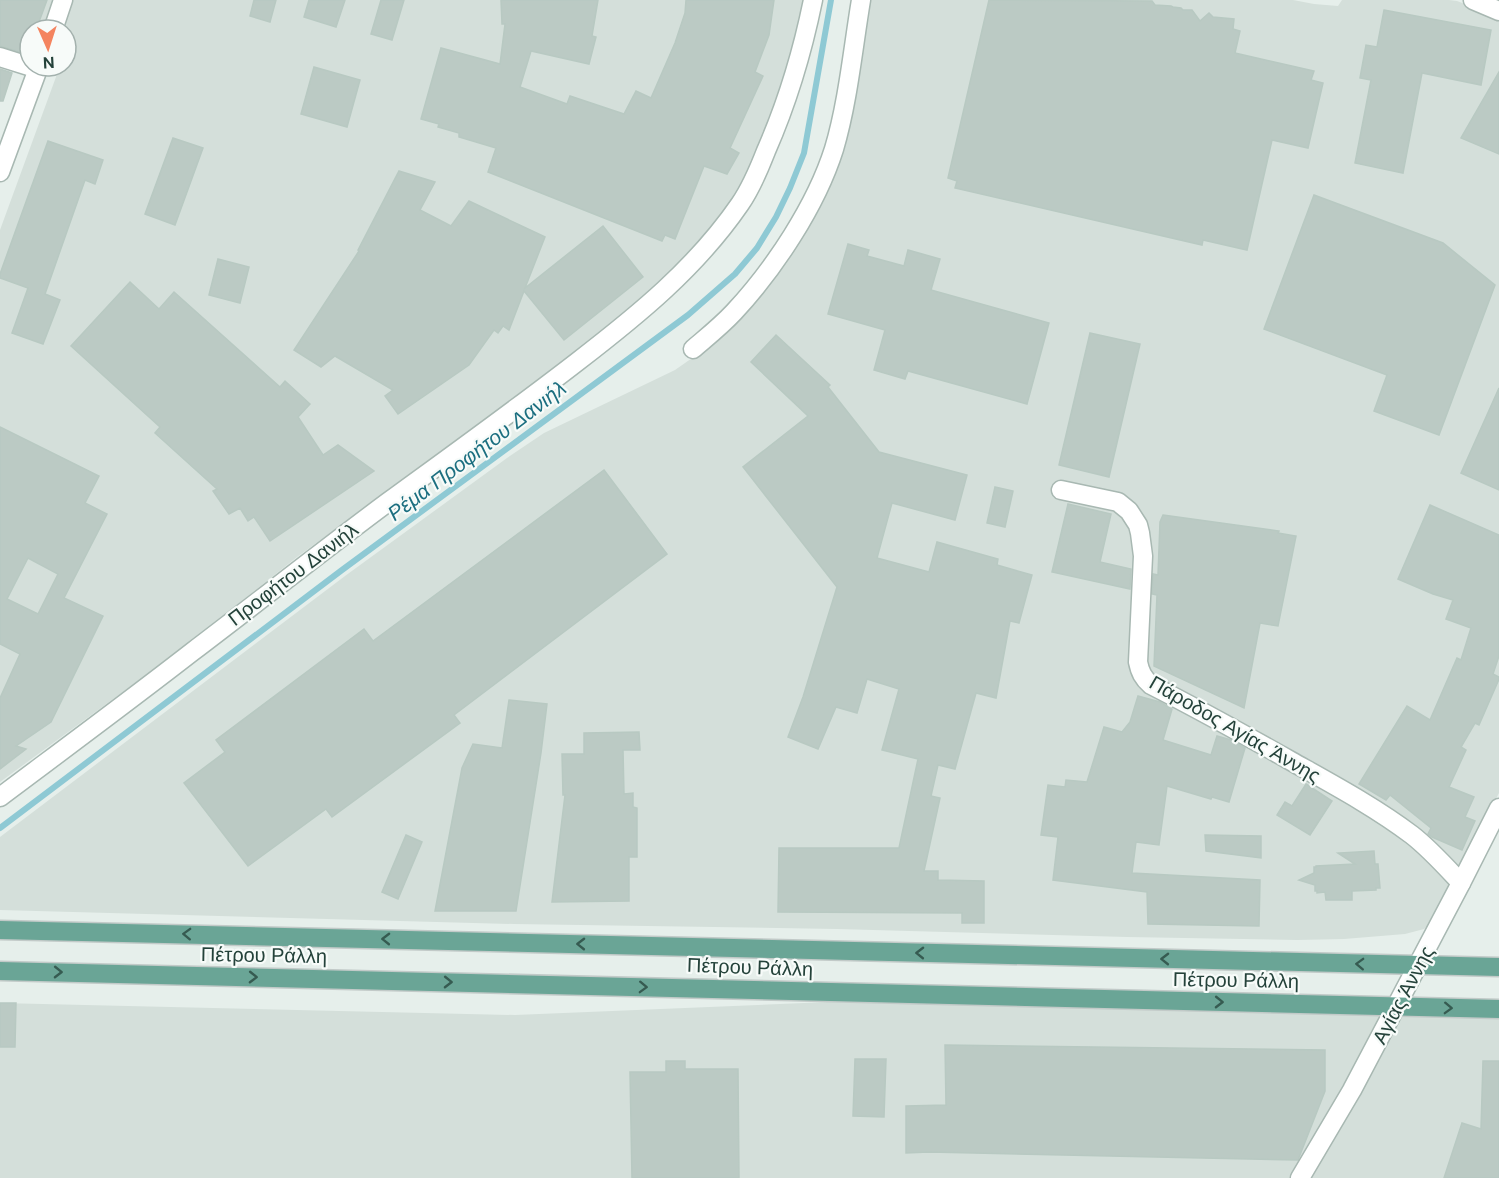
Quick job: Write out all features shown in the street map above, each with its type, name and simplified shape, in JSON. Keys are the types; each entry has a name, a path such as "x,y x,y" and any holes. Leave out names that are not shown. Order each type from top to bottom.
{"main road":[{"name":"Πέτρου Ράλλη","path":"0,930 1499,967"},
{"name":"Πέτρου Ράλλη","path":"0,971 1499,1009"}],"street":[{"path":"56,18 63,0"},
{"name":"Προφήτου Δανιήλ","path":"0,796 186,657 312,558 539,391 639,313 676,280 699,256 742,201 758,169 775,131 799,63 813,0"},
{"path":"693,350 731,315 763,278 796,228 822,180 838,132 861,0"},
{"path":"1473,0 1499,11"},
{"path":"0,57 18,62"},
{"path":"0,172 35,78"},
{"name":"Πάροδος Αγίας Άννης","path":"1061,490 1118,502 1130,511 1138,525 1143,556 1138,662 1139,669 1151,685 1335,785 1389,819 1433,853 1461,883"},
{"name":"Αγίας Άννης","path":"1300,1178 1352,1090 1494,824 1499,808"}],"shaded area":[{"path":"0,0 805,0 787,76 754,163 738,191 698,246 636,305 534,384 297,557 188,644 0,782 0,230 56,78 78,78 78,18 18,18"},
{"path":"870,0 1293,0 1338,6 1342,0 1449,0 1499,17 1499,793 1432,922 1424,929 1405,934 1297,940 514,924 0,910 0,837 345,576 507,458 544,433 675,370 695,356 836,168 849,127"},
{"path":"828,1002 1499,1017 1499,1178 0,1178 0,1003 515,1015"}],"building":[{"path":"0,0 47,0 40,18 18,18 18,51 0,46"},
{"path":"254,0 276,0 270,22 250,16"},
{"path":"309,0 345,0 336,27 304,17"},
{"path":"381,0 404,0 392,40 371,34"},
{"path":"501,0 598,0 592,36 596,37 589,64 531,51 520,87 567,104 570,96 624,114 636,91 651,98 675,43 685,13 686,0 774,0 769,35 755,72 763,76 730,148 739,153 727,174 704,166 675,239 665,235 662,241 488,172 496,148 459,137 459,133 421,119 441,48 500,64 505,24 502,24"},
{"path":"989,0 1152,1 1155,5 1192,10 1200,21 1209,13 1213,17 1234,19 1233,29 1240,31 1235,53 1314,71 1311,80 1323,83 1308,148 1272,140 1247,250 1203,240 1202,245 955,188 957,181 948,178"},
{"path":"1384,10 1491,30 1481,85 1422,73 1403,173 1355,163 1371,80 1360,78 1366,45 1377,47"},
{"path":"314,67 360,80 347,127 301,114"},
{"path":"0,69 12,73 3,101 0,101"},
{"path":"1499,72 1499,154 1461,138"},
{"path":"173,138 203,148 175,225 145,214"},
{"path":"48,141 103,160 95,184 85,180 45,294 60,300 43,344 12,333 28,288 0,278 0,274"},
{"path":"399,171 435,182 420,210 451,226 469,201 545,237 525,288 603,226 643,277 564,340 524,291 509,330 503,326 498,333 494,330 469,365 398,414 385,396 393,390 335,356 321,367 294,350 359,251"},
{"path":"1314,195 1443,243 1495,285 1439,435 1374,411 1387,375 1264,329"},
{"path":"848,244 869,250 867,256 904,266 908,250 940,259 931,290 1049,323 1027,404 908,371 905,379 874,370 885,330 828,314"},
{"path":"218,259 249,267 240,303 209,295"},
{"path":"130,282 159,309 174,292 280,387 285,381 310,404 298,417 323,455 338,445 374,471 270,541 254,517 248,521 240,508 229,514 213,491 217,489 155,433 160,427 71,346"},
{"path":"1090,333 1140,344 1109,477 1059,465"},
{"path":"776,335 830,385 828,387 879,452 967,475 955,520 892,503 877,558 929,572 937,542 998,559 997,565 1032,575 1019,623 1010,621 996,698 976,693 955,769 938,765 931,796 940,798 924,871 938,871 938,880 984,881 984,923 962,923 962,913 778,912 779,848 899,848 918,759 882,750 899,689 867,679 857,713 836,707 818,749 788,737 803,697 837,587 743,467 808,416 751,362"},
{"path":"1499,388 1499,490 1461,473"},
{"path":"0,427 99,476 85,503 107,514 64,598 103,616 51,722 16,746 26,749 0,769 0,698 20,654 0,644","holes":["28,558 58,574 38,614 7,599"]},
{"path":"604,470 667,554 454,715 460,723 332,817 326,809 248,866 184,783 225,752 216,740 364,629 373,641"},
{"path":"995,487 1013,491 1005,527 987,523"},
{"path":"1068,504 1111,514 1100,562 1131,569 1130,589 1052,572"},
{"path":"1430,505 1499,535 1499,656 1493,674 1499,679 1479,725 1475,723 1461,747 1466,750 1449,787 1474,797 1465,817 1475,821 1462,850 1428,834 1431,828 1390,795 1386,800 1359,784 1407,706 1430,720 1457,658 1461,660 1471,628 1446,619 1453,600 1398,579"},
{"path":"1163,515 1279,531 1278,533 1296,536 1278,626 1260,623 1244,708 1154,666 1157,595 1152,594 1153,574 1158,575 1160,522"},
{"path":"1138,696 1160,702 1172,709 1163,740 1211,755 1217,736 1231,740 1245,748 1229,802 1167,786 1159,845 1136,842 1132,873 1260,880 1259,926 1148,924 1147,892 1053,880 1058,837 1041,835 1048,785 1065,787 1066,780 1087,782 1104,727 1122,732 1130,722"},
{"path":"509,700 547,704 516,911 435,911 462,768 473,744 502,748"},
{"path":"639,732 640,750 623,750 624,794 633,793 633,807 637,808 637,857 629,857 629,901 552,902 565,795 563,795 562,754 584,754 584,733"},
{"path":"1306,784 1332,801 1310,835 1277,815 1285,802 1292,806"},
{"path":"406,835 422,842 398,899 382,892"},
{"path":"1205,835 1261,836 1261,858 1206,851"},
{"path":"1374,851 1375,864 1378,864 1380,888 1352,891 1352,900 1326,900 1325,892 1317,893 1315,885 1299,880 1314,873 1316,866 1355,864 1338,853"},
{"path":"0,1003 16,1003 15,1047 0,1047"},
{"path":"945,1045 1325,1050 1325,1091 1298,1160 906,1153 906,1106 946,1105"},
{"path":"855,1059 886,1059 884,1117 853,1116"},
{"path":"666,1061 685,1061 685,1069 738,1069 739,1178 632,1178 630,1072 666,1072"},
{"path":"1483,1061 1499,1061 1499,1178 1444,1178 1462,1123 1481,1129"}],"waterway":[{"name":"Ρέμα Προφήτου Δανιήλ","path":"0,828 342,570 688,315 735,274 757,248 776,217 804,153 831,0"}]}
